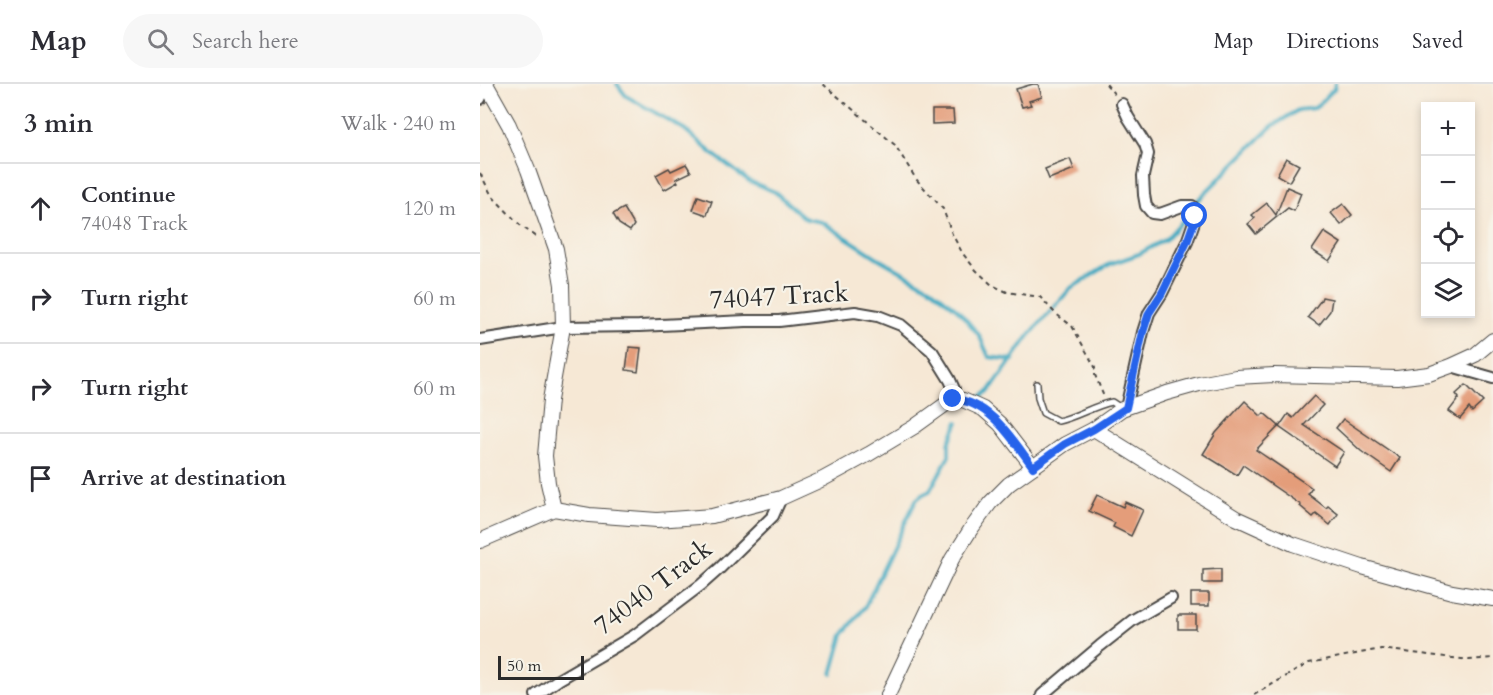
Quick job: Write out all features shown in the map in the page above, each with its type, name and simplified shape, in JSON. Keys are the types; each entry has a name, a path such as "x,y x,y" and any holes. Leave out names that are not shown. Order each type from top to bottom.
{"street":[{"path":"480,99 487,84"},
{"path":"487,84 509,125 524,161 556,249 562,285 563,327 550,400 545,456 554,509"},
{"path":"1122,104 1145,144 1148,154 1143,177 1143,195 1146,206 1152,213 1160,214 1182,206 1192,206 1195,216 1183,250 1162,293 1149,313 1124,409"},
{"name":"74047 Track","path":"480,340 563,327 779,321 855,312 878,316 902,325 932,351 950,380 958,400"},
{"path":"888,695 952,559 990,503 1009,484 1065,444 1094,429 1124,409 1167,393 1236,377 1274,375 1396,378 1429,374 1475,355 1493,340"},
{"path":"1451,366 1493,378"},
{"path":"480,541 554,509 589,515 657,520 712,516 781,498 869,454 958,400 983,409 1000,424 1033,467"},
{"path":"1094,429 1236,518 1293,544 1362,567 1452,592 1493,599"},
{"name":"74040 Track","path":"536,695 635,635 701,585 773,516 781,498"},
{"path":"1042,695 1133,620 1171,598"}],"lane":[{"path":"1037,384 1038,398 1043,413 1058,421 1072,418 1098,405 1112,402 1124,409"}],"path":[{"path":"823,84 896,145 916,179 943,209 952,234 963,254 976,270 992,285 1006,292 1040,297 1056,314 1072,326 1095,367 1095,375 1107,403"},
{"path":"1106,84 1122,104"},
{"path":"480,173 492,196 521,226 538,237"},
{"path":"1254,695 1310,663 1381,649 1469,660 1493,658"}],"building":[{"path":"1038,84 1042,97 1029,101 1031,105 1022,107 1016,89"},
{"path":"932,110 953,110 954,123 932,124"},
{"path":"1286,158 1299,165 1289,182 1277,175"},
{"path":"1070,159 1074,169 1049,179 1045,169"},
{"path":"686,164 691,172 676,179 678,182 664,190 656,175 669,168 671,171"},
{"path":"1287,187 1301,193 1294,211 1288,208 1256,234 1248,224 1255,218 1252,215 1267,203 1276,215"},
{"path":"698,196 712,201 707,215 693,210"},
{"path":"1343,204 1352,215 1341,225 1331,213"},
{"path":"624,208 634,225 630,231 619,224 613,214"},
{"path":"1324,232 1341,243 1329,261 1312,250"},
{"path":"1322,297 1332,299 1330,311 1319,325 1308,317"},
{"path":"629,347 641,348 638,372 626,370"},
{"path":"1466,385 1483,402 1472,412 1469,408 1460,419 1449,411 1459,398 1456,394"},
{"path":"1314,396 1323,405 1304,425 1344,452 1335,466 1279,427 1288,414 1293,418"},
{"path":"1245,401 1261,416 1264,413 1279,426 1256,450 1312,488 1308,494 1338,514 1330,525 1316,514 1313,517 1301,505 1243,465 1237,475 1203,454 1216,433"},
{"path":"1343,419 1400,458 1391,472 1361,451 1336,428"},
{"path":"1097,495 1123,507 1125,502 1143,510 1131,536 1113,527 1115,523 1089,511"},
{"path":"1221,569 1221,583 1203,583 1203,570"},
{"path":"1191,593 1209,593 1209,606 1191,606"},
{"path":"1178,615 1196,615 1196,629 1178,629"}],"waterway":[{"path":"617,84 626,96 684,129 749,181 775,192 806,219 822,222 932,289 958,310 979,335 989,357 1013,360"},
{"path":"977,400 989,392 1028,337 1071,288 1110,264 1139,254 1166,239 1192,206 1271,127 1298,110 1315,108 1334,89 1335,84"},
{"path":"832,674 843,635 865,607 916,500 929,492 949,456 949,443 958,422"}],"route":[{"path":"953,399 963,400 983,409 1000,424 1033,467 1065,444 1094,429 1126,408 1149,313 1162,293 1187,242 1195,216"}]}
